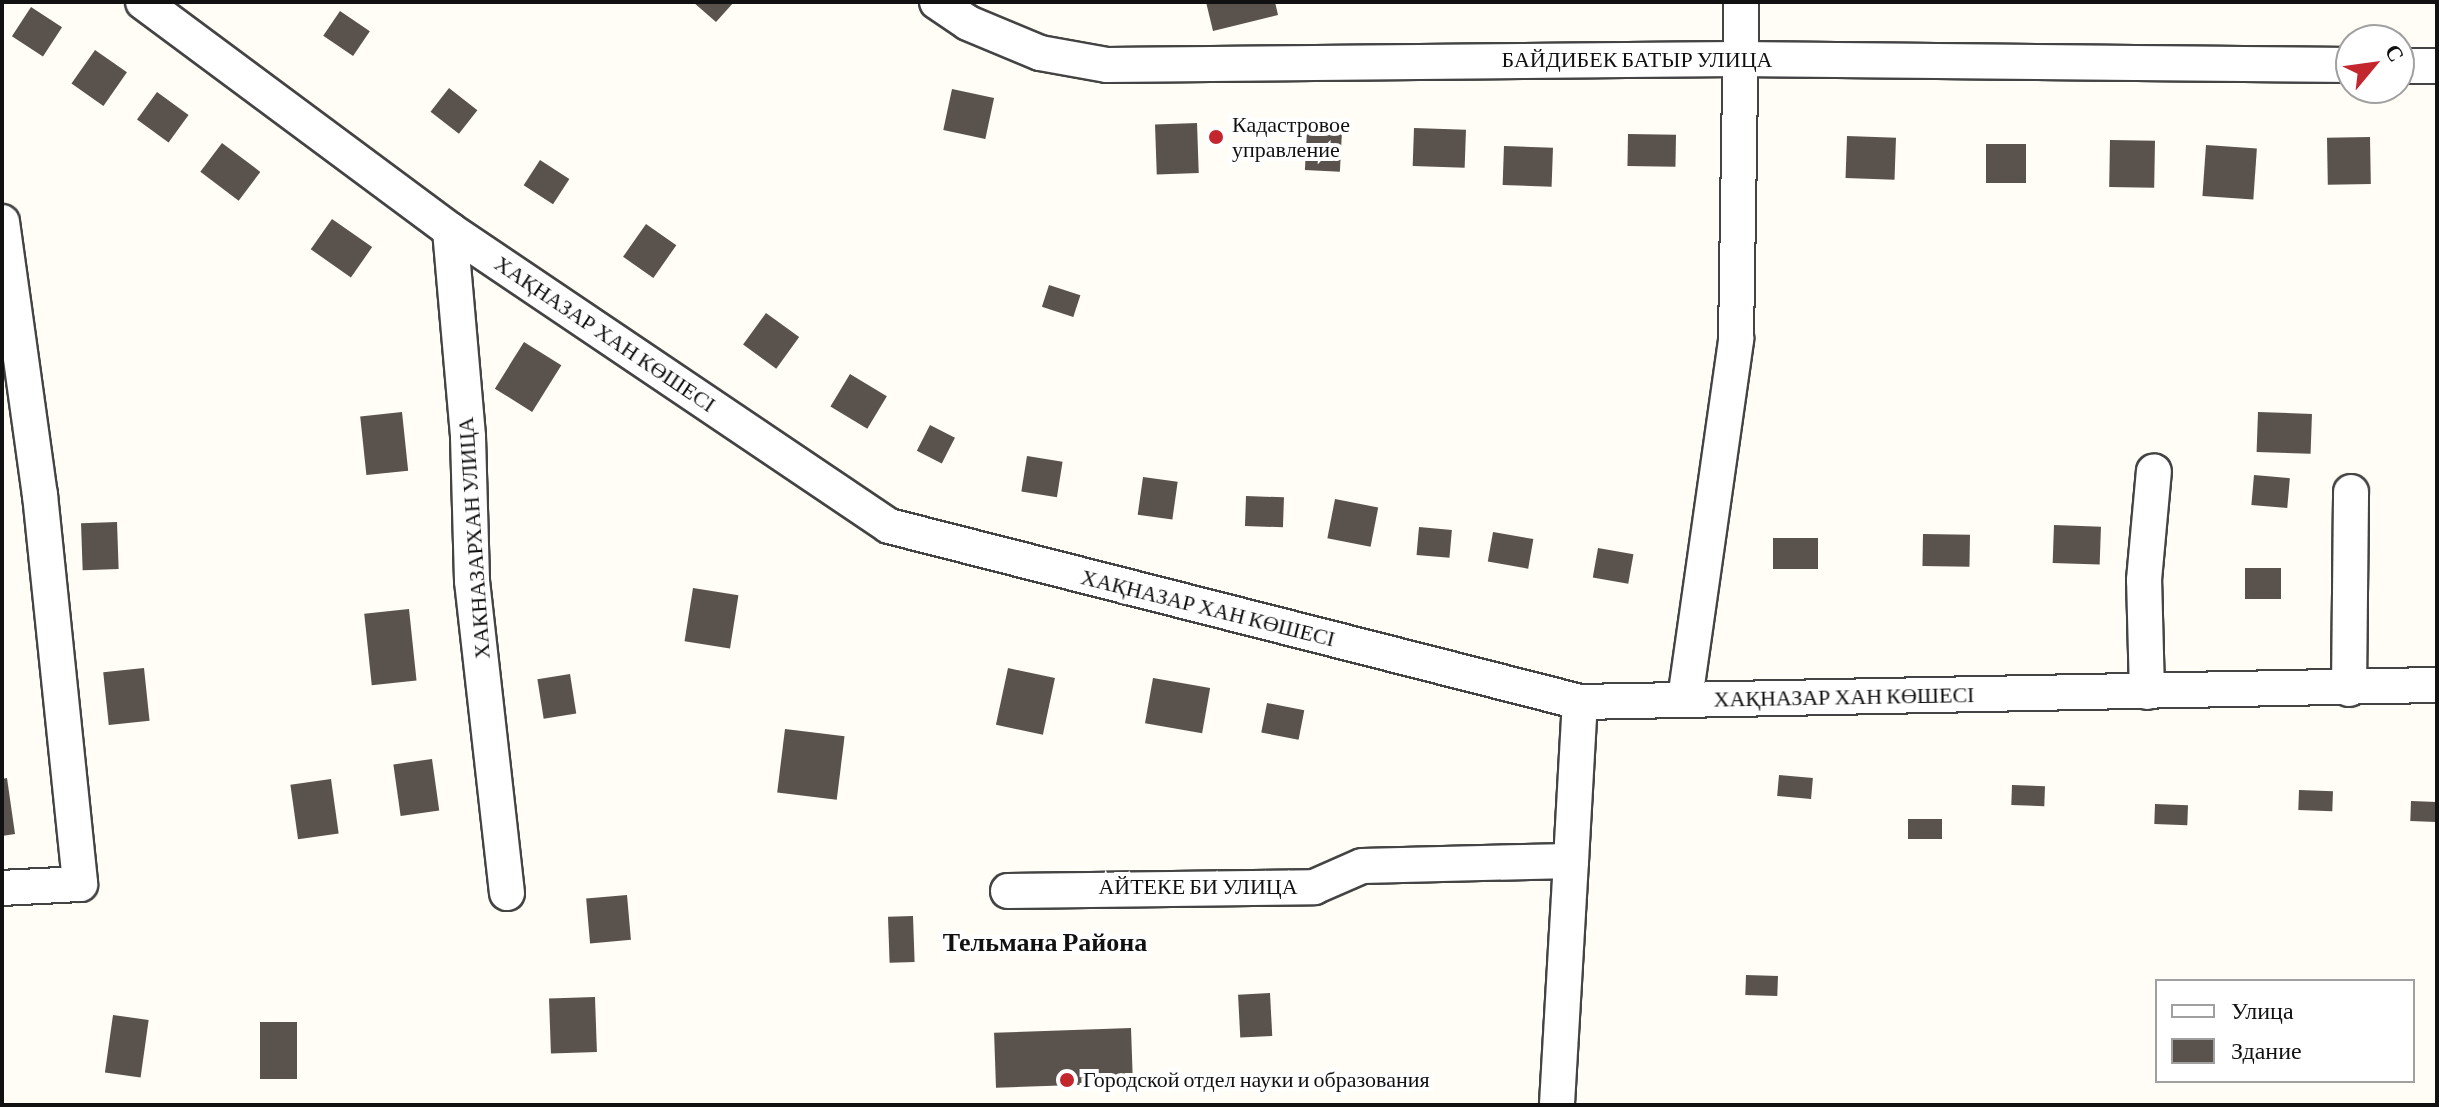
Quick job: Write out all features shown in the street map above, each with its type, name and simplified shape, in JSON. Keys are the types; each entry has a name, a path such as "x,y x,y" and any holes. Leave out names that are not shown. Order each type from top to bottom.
{"street":[{"name":"ХАҚНАЗАР ХАН КӨШЕСІ","path":"143,2 450,230 889,526 1580,702 2437,685"},
{"name":"БАЙДИБЕК БАТЫР УЛИЦА","path":"937,2 968,23 1040,53 1107,65 1737,59 2335,65"},
{"path":"1685,699 1736,339 1737,59 1741,2"},
{"path":"2415,66 2437,66"},
{"path":"2,222 6,315 40,495 80,884 2,888"},
{"name":"ХАКНАЗАРХАН УЛИЦА","path":"450,230 468,437 472,581 507,893"},
{"path":"2147,692 2144,580 2154,471"},
{"path":"2349,689 2351,492"},
{"path":"1557,1105 1580,702"},
{"name":"АЙТЕКЕ БИ УЛИЦА","path":"1008,891 1314,887 1362,866 1571,861"}],"building":[{"path":"693,2 734,2 716,22"},
{"path":"1206,2 1275,2 1278,15 1213,31"},
{"path":"31,7 62,27 43,57 12,36"},
{"path":"340,11 370,31 353,56 323,36"},
{"path":"95,50 127,72 103,106 71,84"},
{"path":"449,88 477,110 459,134 431,112"},
{"path":"952,89 994,98 985,139 943,130"},
{"path":"157,92 189,115 169,142 137,120"},
{"path":"1197,123 1199,173 1157,174 1155,124"},
{"path":"1414,128 1466,130 1465,168 1413,166"},
{"path":"1307,130 1342,132 1340,172 1305,170"},
{"path":"1628,134 1676,135 1675,167 1627,166"},
{"path":"1847,136 1896,138 1895,180 1846,178"},
{"path":"2370,137 2371,184 2328,185 2327,138"},
{"path":"2110,140 2155,141 2154,188 2109,187"},
{"path":"222,143 260,172 239,201 200,172"},
{"path":"1986,144 2026,144 2026,183 1986,183"},
{"path":"2206,145 2257,149 2253,199 2202,196"},
{"path":"1504,146 1553,148 1552,187 1503,185"},
{"path":"540,160 569,179 553,204 524,185"},
{"path":"332,219 372,247 351,277 311,249"},
{"path":"646,224 676,245 653,278 623,257"},
{"path":"1049,285 1080,295 1073,317 1042,307"},
{"path":"766,313 799,337 776,369 743,345"},
{"path":"524,342 561,365 532,412 495,389"},
{"path":"850,374 887,396 867,429 830,407"},
{"path":"402,412 408,471 366,475 360,416"},
{"path":"2258,412 2312,414 2311,454 2257,452"},
{"path":"930,425 955,438 942,464 917,451"},
{"path":"1027,456 1063,462 1057,497 1021,492"},
{"path":"2254,475 2290,478 2287,508 2251,505"},
{"path":"1143,477 1178,482 1172,520 1138,515"},
{"path":"1246,496 1284,497 1283,527 1245,526"},
{"path":"1335,499 1378,507 1371,547 1327,538"},
{"path":"117,522 119,569 83,570 81,523"},
{"path":"2054,525 2101,527 2100,565 2053,563"},
{"path":"1419,527 1452,530 1449,558 1417,555"},
{"path":"1493,532 1533,539 1528,569 1488,562"},
{"path":"1923,534 1970,535 1969,567 1922,566"},
{"path":"1773,538 1818,538 1818,569 1773,569"},
{"path":"1598,548 1633,554 1628,584 1593,578"},
{"path":"2245,568 2281,568 2281,599 2245,599"},
{"path":"693,588 738,595 730,649 685,641"},
{"path":"409,609 417,681 372,685 364,614"},
{"path":"144,668 150,721 109,725 103,672"},
{"path":"1008,668 1055,678 1043,735 996,725"},
{"path":"570,674 576,714 544,719 537,679"},
{"path":"1153,678 1210,688 1202,733 1145,723"},
{"path":"1267,703 1304,710 1299,740 1261,732"},
{"path":"785,729 845,736 837,800 777,793"},
{"path":"432,759 439,810 401,816 393,764"},
{"path":"1779,775 1813,778 1811,799 1777,796"},
{"path":"7,778 15,834 2,836 2,779"},
{"path":"331,779 339,833 298,839 290,785"},
{"path":"2012,785 2045,786 2044,806 2011,805"},
{"path":"2299,790 2333,791 2332,811 2298,810"},
{"path":"2411,801 2437,802 2436,822 2410,821"},
{"path":"2155,804 2188,805 2187,825 2154,824"},
{"path":"1908,819 1942,819 1942,839 1908,839"},
{"path":"627,895 631,940 590,943 586,899"},
{"path":"913,916 915,962 890,963 888,917"},
{"path":"1746,975 1778,976 1777,996 1745,995"},
{"path":"1270,993 1272,1036 1240,1038 1238,995"},
{"path":"595,997 597,1052 551,1054 549,999"},
{"path":"113,1015 149,1020 141,1077 105,1072"},
{"path":"260,1022 297,1022 297,1079 260,1079"},
{"path":"1131,1028 1133,1083 996,1088 994,1033"}],"place":[{"name":"Кадастровое управление","path":"1216,137"},
{"name":"Городской отдел науки и образования","path":"1067,1080"}],"district":[{"name":"Тельмана Района","path":"1045,943"}]}
